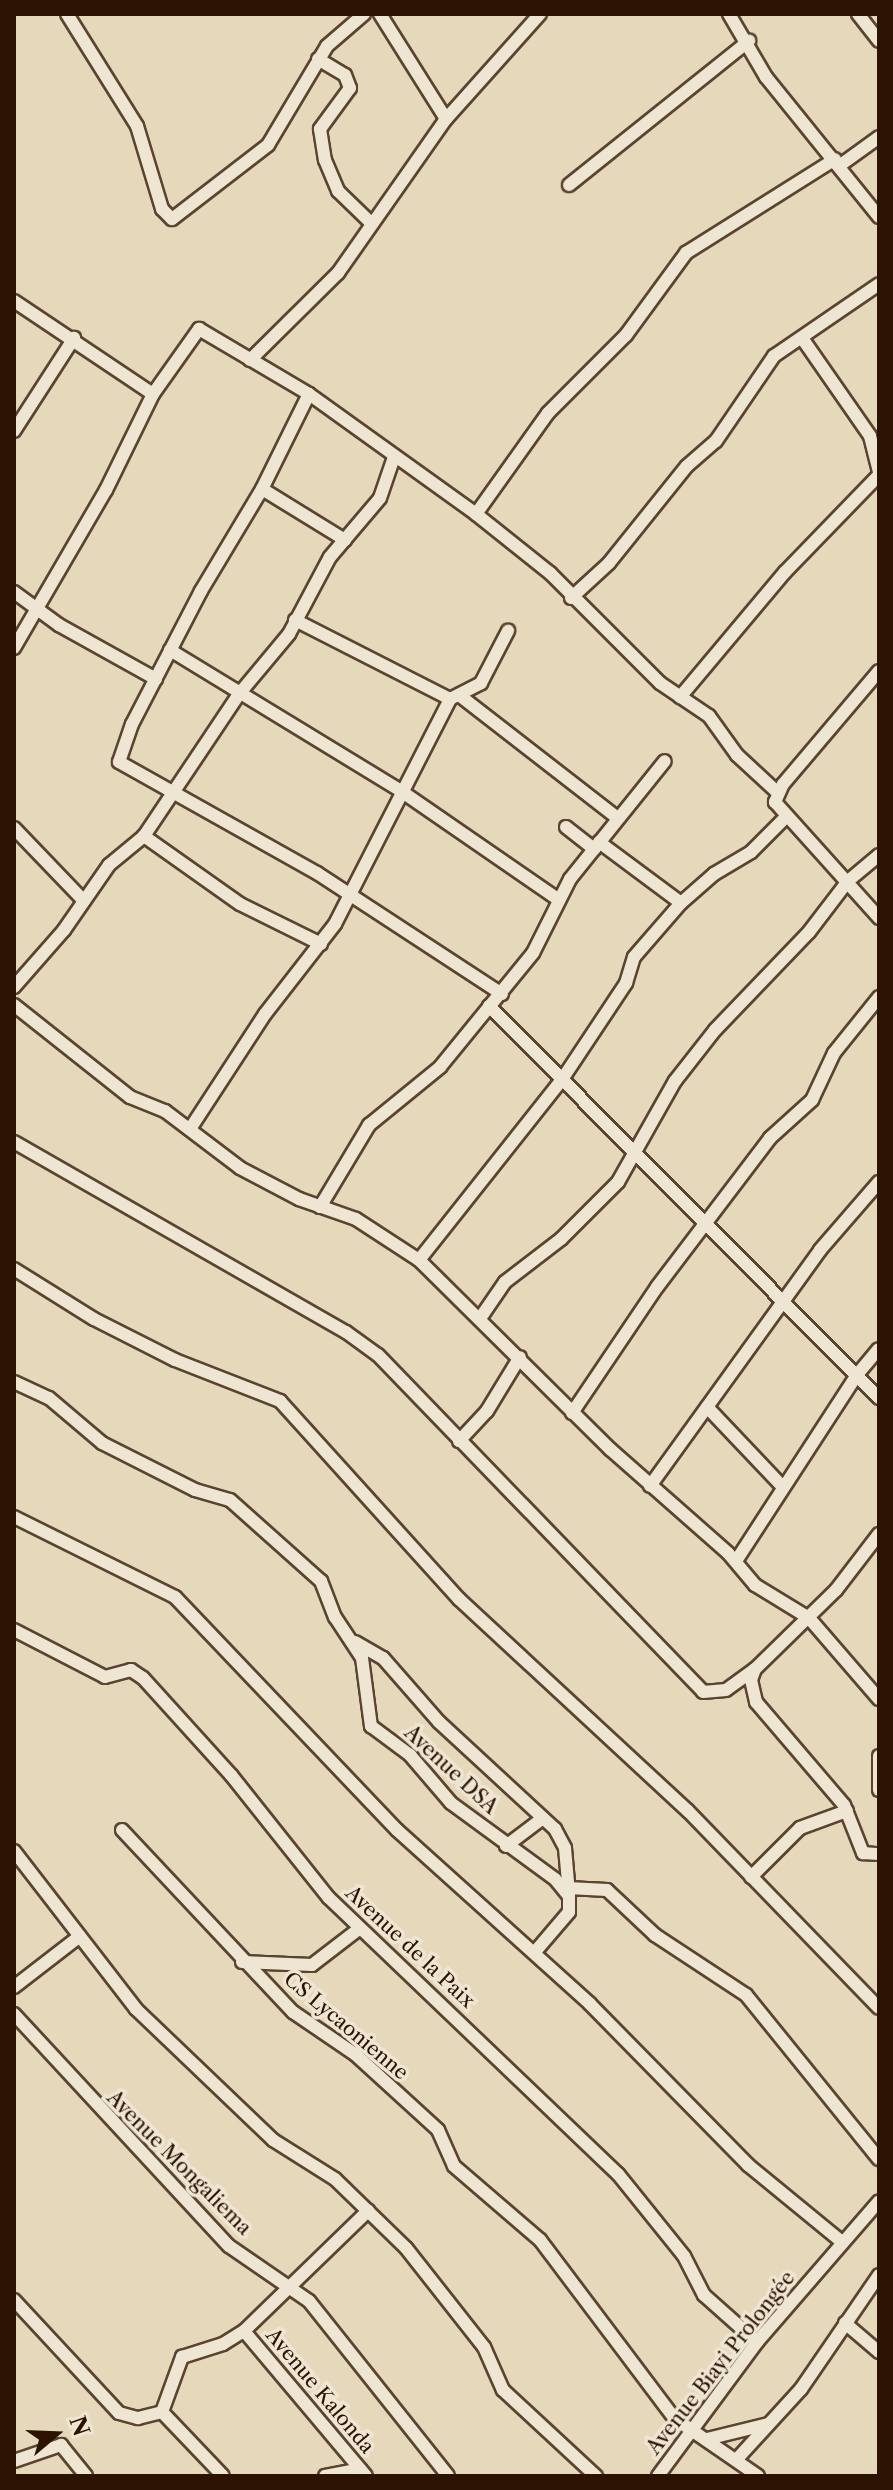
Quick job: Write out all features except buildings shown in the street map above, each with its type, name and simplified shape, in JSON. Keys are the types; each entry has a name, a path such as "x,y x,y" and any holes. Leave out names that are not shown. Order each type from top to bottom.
{"street":[{"path":"67,14 137,126 162,209 172,219 268,145 318,59 364,14"},
{"path":"380,14 446,119"},
{"path":"250,360 323,290 446,119 540,14"},
{"path":"729,14 749,41 766,77 879,217"},
{"path":"858,14 879,41"},
{"path":"569,185 749,41"},
{"path":"318,59 345,75 350,88 320,129 325,160 338,191 371,223"},
{"path":"476,514 548,413 626,335 686,253 879,137"},
{"path":"571,598 609,563 687,466 716,441 774,356 879,284"},
{"path":"14,301 74,338 153,394"},
{"path":"14,648 106,490 153,394 199,329 309,394 476,514 550,573 571,598 680,697 709,716 737,755 777,792"},
{"path":"14,431 74,338"},
{"path":"680,697 785,572 879,473 870,436 802,338"},
{"path":"309,394 262,489 170,650 119,762 173,796 259,839 502,994"},
{"path":"15,984 84,901 109,865 144,836 173,796 239,694 279,648 345,540 380,498 394,457"},
{"path":"262,489 345,540"},
{"path":"14,592 156,679"},
{"path":"295,620 454,697 616,817"},
{"path":"190,1129 274,1003 321,944 352,897 401,791 454,697 481,683 508,631"},
{"path":"170,650 401,791 559,900"},
{"path":"879,671 777,792 775,802 879,918"},
{"path":"320,1207 369,1125 440,1067 502,994 533,953 559,900 596,845 665,761"},
{"path":"419,1260 561,1081 626,983 634,957 681,903 714,874 751,852 786,817"},
{"path":"566,827 681,903"},
{"path":"14,828 84,901"},
{"path":"144,836 240,904 321,944"},
{"path":"481,1317 505,1282 561,1239 618,1182 635,1157 675,1081 848,881 879,855"},
{"path":"572,1413 704,1225 770,1138 807,1106 834,1053 879,997"},
{"path":"14,1005 130,1097 165,1111 240,1168 320,1207 367,1224 419,1260 481,1317 572,1413 736,1561 771,1598 809,1618 879,1699"},
{"path":"489,1006 782,1305 879,1398"},
{"path":"14,1142 346,1332 404,1379 459,1441 695,1686 718,1694 755,1669 809,1618 879,1534"},
{"path":"650,1486 782,1305 879,1182"},
{"path":"14,1269 94,1319 175,1360 280,1401 459,1599 535,1674 651,1775 879,2008"},
{"path":"736,1561 856,1376 879,1349"},
{"path":"459,1441 487,1411 520,1357"},
{"name":"Avenue DSA","path":"14,1382 49,1398 102,1443 239,1506 321,1581 335,1617 355,1642 371,1726 410,1755 451,1803 555,1879 568,1892"},
{"path":"707,1407 782,1486"},
{"path":"14,1517 175,1597 397,1830 534,1953 748,2165 842,2242"},
{"name":"Avenue de la Paix","path":"14,1630 105,1677 131,1670 143,1678 359,1929 618,2174 684,2256 704,2295 757,2342"},
{"path":"355,1642 383,1658 439,1722 543,1818 565,1848 569,1912 534,1953"},
{"path":"364,1678 383,1658"},
{"path":"755,1669 751,1680 756,1702 847,1811 863,1853 879,1854"},
{"path":"879,1756 879,1790"},
{"path":"751,1877 800,1828 847,1811"},
{"path":"506,1846 543,1818"},
{"name":"CS Lycaonienne","path":"122,1830 242,1962 293,2012 356,2055 438,2130 454,2166 540,2240 658,2400 695,2432 758,2476"},
{"path":"14,1851 119,1990 273,2140 335,2179 406,2248 465,2321 490,2358 503,2390 596,2476"},
{"path":"568,1892 607,1890 655,1935 746,1995 879,2159"},
{"path":"242,1962 312,1965 359,1929"},
{"path":"14,1987 80,1936"},
{"name":"Avenue Mongaliema","path":"14,2014 229,2246 309,2301 448,2476"},
{"name":"Avenue Biayi Prolongée","path":"658,2476 695,2432 757,2342 879,2201"},
{"path":"162,2412 182,2357 223,2344 244,2331 368,2211"},
{"path":"737,2459 801,2389 879,2275"},
{"path":"14,2300 119,2413 138,2418 162,2412"},
{"path":"845,2323 879,2352"},
{"name":"Avenue Kalonda","path":"244,2331 363,2473"},
{"path":"162,2412 223,2476"},
{"path":"707,2439 768,2424"},
{"path":"14,2461 61,2445 86,2476"},
{"path":"325,2476 363,2473"}]}
